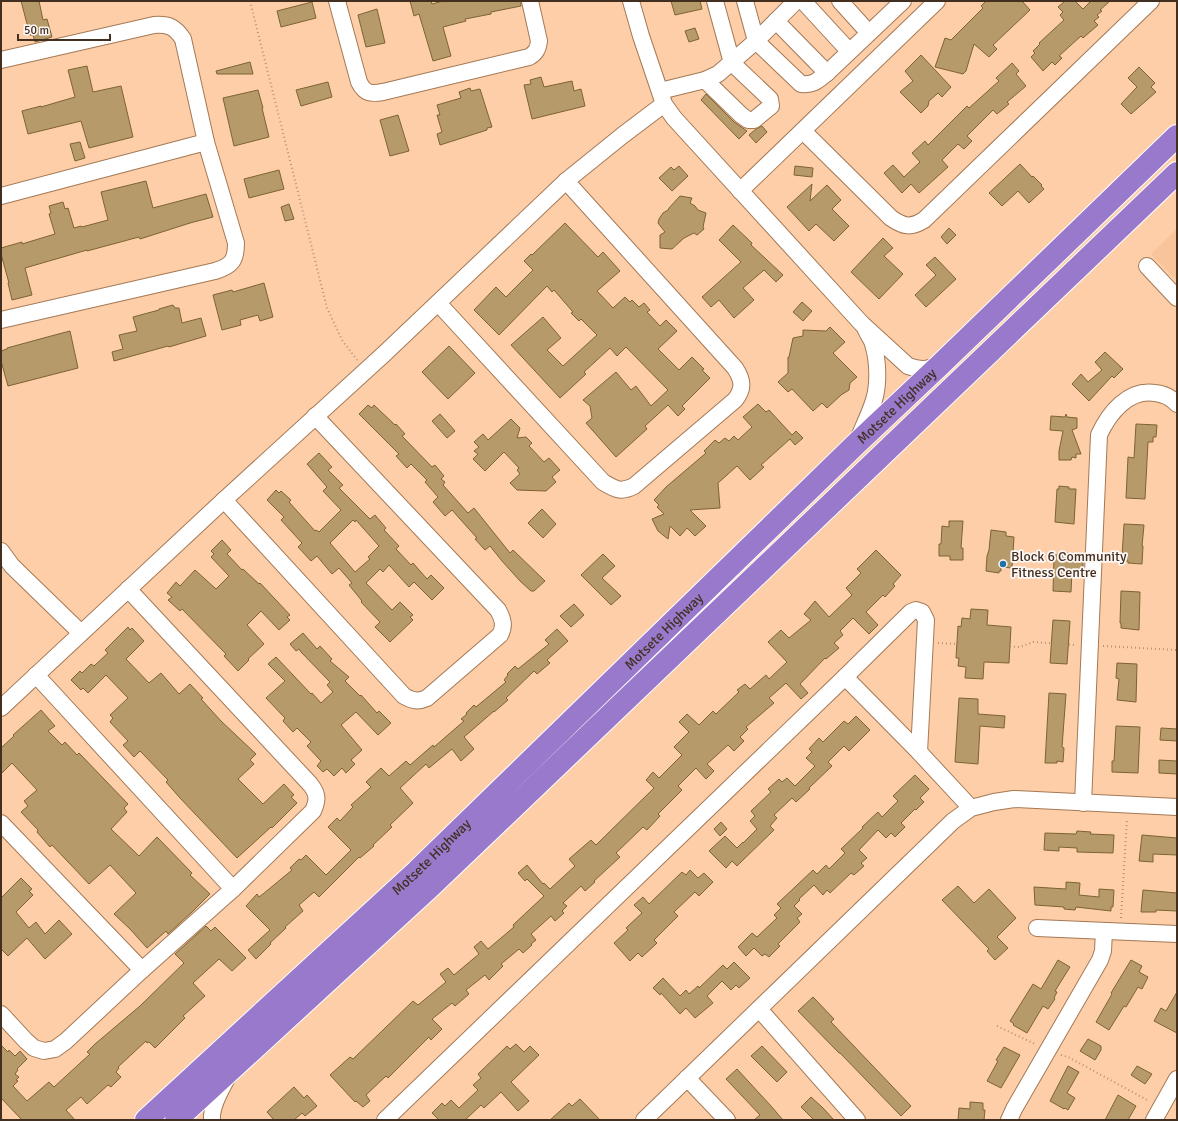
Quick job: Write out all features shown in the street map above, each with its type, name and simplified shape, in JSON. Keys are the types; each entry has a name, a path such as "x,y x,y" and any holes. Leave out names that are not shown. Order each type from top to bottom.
{"highway":[{"name":"Motsete Highway","path":"146,1120 418,871 855,445 1177,136"},
{"name":"Motsete Highway","path":"176,1120 436,882 1177,173"}],"street":[{"path":"337,1 359,82 362,88 367,92 374,93 384,92 529,57 535,53 539,41 530,1"},
{"path":"631,1 662,98 674,118 862,324 908,366 917,369 926,369 941,364"},
{"path":"706,80 741,115 748,120 754,120 771,106 770,99 732,64 715,1"},
{"path":"745,1 756,41 801,84 809,85 815,83 827,73 868,32 892,4"},
{"path":"1,708 438,303 566,181 623,135 662,98 706,80 732,64 796,1"},
{"path":"803,1 849,51"},
{"path":"840,1 868,32"},
{"path":"740,191 937,1"},
{"path":"803,131 891,218 899,224 907,226 916,225 924,220 1151,1"},
{"path":"776,21 827,73"},
{"path":"1,60 154,25 164,24 172,27 183,39 206,142 236,243 236,254 232,263 215,271 1,320"},
{"path":"1,196 206,142"},
{"path":"438,303 603,482 617,490 627,490 634,486 735,400 740,394 742,384 740,376 735,368 566,181"},
{"path":"1147,266 1177,298"},
{"path":"855,445 870,413 875,398 877,378 873,343 862,324"},
{"path":"1083,803 1099,435 1115,409 1133,395 1148,392 1164,394 1177,404"},
{"path":"224,500 404,696 409,699 422,701 427,698 500,635 503,624 502,617 498,610 315,416"},
{"path":"1,551 12,566 81,633"},
{"path":"1,1014 34,1048 44,1051 55,1049 233,889 313,811 316,804 315,790 305,778 128,590"},
{"path":"385,1120 845,678 911,612 916,610 922,612 926,620 919,752"},
{"path":"36,676 233,889"},
{"path":"845,678 919,752 971,808"},
{"path":"644,1120 953,820 971,808 1014,799 1177,807"},
{"path":"1,823 142,970"},
{"path":"1037,928 1177,934"},
{"path":"1009,1120 1102,956 1104,931"},
{"path":"759,1009 857,1120"},
{"path":"212,1120 214,1107 219,1094 232,1069"},
{"path":"687,1078 727,1120"},
{"path":"1157,1114 1177,1078"}],"path":[{"path":"250,1 327,308 342,340 365,371"},
{"path":"925,642 1020,648 1033,642 1177,650"},
{"path":"1120,931 1128,805"},
{"path":"997,1026 1047,1051 1068,1057 1157,1114"}],"shaded area":[{"path":"1177,229 1177,281 1151,254"}],"building":[{"path":"21,1 39,1 43,20 47,19 52,37 35,42 33,35 30,35"},
{"path":"410,1 431,1 432,4 443,1 521,1 521,6 465,19 466,21 443,27 451,56 433,61 419,14 414,16"},
{"path":"671,1 700,1 702,9 675,15"},
{"path":"986,1 1022,1 1030,10 993,45 997,49 989,57 974,44 966,71 963,74 935,67 945,38 951,40 983,8 981,6"},
{"path":"1065,1 1075,1 1083,9 1091,1 1110,1 1100,10 1102,11 1097,15 1099,17 1094,21 1098,25 1083,38 1081,36 1059,56 1062,58 1055,65 1052,62 1043,71 1031,57 1035,53 1033,51 1040,44 1039,43 1064,20 1060,15 1063,12 1058,7"},
{"path":"312,2 316,18 281,27 277,11"},
{"path":"377,9 385,43 366,47 358,15"},
{"path":"695,28 699,39 689,42 685,31"},
{"path":"921,55 951,87 942,97 938,93 929,101 928,106 921,113 900,92 913,81 905,71"},
{"path":"250,62 253,74 217,74 216,71"},
{"path":"1012,63 1019,71 1016,74 1026,86 1007,102 1009,104 997,114 993,110 967,136 972,141 964,149 958,144 942,160 948,167 919,193 911,184 902,193 884,173 893,165 904,177 920,162 912,153 925,141 928,145 967,106 969,108 999,81 996,78"},
{"path":"87,66 93,92 121,86 133,137 89,148 81,121 28,134 22,111 75,97 68,70"},
{"path":"1139,67 1155,83 1151,87 1156,92 1131,114 1121,104 1137,87 1128,78"},
{"path":"541,77 544,87 572,81 574,91 581,89 585,106 532,119 524,85 531,84 530,80"},
{"path":"328,82 332,97 301,106 296,90"},
{"path":"470,88 471,91 480,89 492,127 440,145 437,134 442,132 437,115 440,115 437,105 461,98 459,92"},
{"path":"258,90 269,137 234,146 223,98"},
{"path":"706,94 734,122 747,131 739,139 701,100"},
{"path":"398,115 409,151 390,156 380,120"},
{"path":"762,126 767,132 756,143 749,135"},
{"path":"80,142 85,158 75,161 70,144"},
{"path":"1020,164 1042,185 1041,186 1044,189 1029,203 1018,191 1002,206 989,193"},
{"path":"679,166 688,176 672,191 659,178 671,167 674,170"},
{"path":"795,166 813,168 812,177 794,175"},
{"path":"279,170 284,189 249,198 244,179"},
{"path":"146,181 153,208 206,194 213,217 140,239 139,237 87,250 25,268 32,295 12,300 1,254 1,248 22,242 22,244 55,234 49,214 51,213 49,206 63,202 65,209 68,208 74,228 108,220 101,192"},
{"path":"812,184 810,201 827,185 841,200 832,209 849,226 834,241 816,224 809,231 787,207"},
{"path":"680,196 692,198 690,203 698,210 706,213 703,227 704,229 697,235 694,233 684,238 672,249 660,248 660,235 665,232 658,223 659,219"},
{"path":"289,204 294,219 285,221 281,207"},
{"path":"565,223 598,257 603,252 620,271 597,291 613,308 625,297 630,302 632,300 639,307 644,303 650,310 647,312 660,326 666,320 677,331 658,349 679,370 692,357 704,369 702,370 710,378 682,406 685,409 678,416 668,405 645,426 647,429 616,457 586,423 592,418 590,406 583,400 616,372 631,390 636,386 651,406 668,390 626,347 617,356 610,348 584,372 586,374 560,398 511,345 543,317 561,338 547,350 563,366 597,335 581,319 579,321 571,313 573,312 554,290 552,292 547,286 499,335 474,310 496,287 506,297 533,270 524,261"},
{"path":"733,225 752,243 751,245 783,275 776,282 764,270 743,288 754,300 734,318 719,300 711,307 702,297 741,262 719,240"},
{"path":"949,228 956,235 947,244 941,237"},
{"path":"883,238 893,248 884,256 903,274 879,299 851,272"},
{"path":"935,257 956,279 926,307 915,295 936,275 926,265"},
{"path":"264,283 273,317 260,321 258,315 240,320 241,325 222,330 213,295 232,290 233,292"},
{"path":"802,302 812,311 803,321 793,312"},
{"path":"173,305 175,308 179,308 182,323 201,318 206,336 114,361 112,352 123,349 119,335 137,331 133,317"},
{"path":"830,327 845,342 833,353 857,377 850,383 849,390 827,408 822,403 813,411 792,389 788,392 778,382 788,373 788,357 793,338 803,336 803,330 826,331"},
{"path":"70,331 78,368 8,386 1,361 1,351 7,348"},
{"path":"449,346 475,373 448,399 422,372"},
{"path":"1105,352 1123,369 1114,378 1112,376 1089,401 1072,384 1081,374 1088,382 1102,370 1095,362"},
{"path":"758,404 766,412 769,410 792,435 796,431 803,438 795,445 790,439 761,465 764,467 750,480 737,466 718,483 720,508 690,510 706,526 695,536 687,528 680,536 670,526 668,539 658,531 652,519 664,514 657,507 659,505 654,500 666,487 706,453 704,451 715,440 719,443 725,438 729,441 734,436 738,440 752,427 743,417"},
{"path":"368,405 372,408 374,405 395,425 396,424 405,434 402,436 432,467 435,465 444,476 441,479 445,482 443,485 468,513 474,508 510,553 513,550 545,581 534,591 531,591 520,581 490,546 485,550 475,539 477,538 452,510 445,516 433,502 438,497 425,482 427,480 411,464 407,468 396,456 399,454 359,414"},
{"path":"440,414 455,431 447,438 432,421"},
{"path":"1066,414 1067,417 1077,418 1077,428 1072,430 1081,454 1076,454 1076,458 1072,457 1071,460 1059,460 1059,451 1063,431 1050,430 1051,416 1065,417"},
{"path":"511,419 520,428 517,438 526,437 532,443 529,446 544,462 549,458 560,470 552,477 556,482 546,491 517,490 510,483 520,474 517,470 519,468 504,452 485,471 473,459 478,454 474,451 479,447 474,442 483,434 488,440"},
{"path":"1136,424 1157,425 1156,437 1153,437 1153,442 1148,442 1145,499 1126,498 1128,457 1134,458"},
{"path":"319,453 332,467 328,470 343,485 339,488 370,519 375,515 386,528 384,530 399,546 396,549 411,565 413,563 427,579 431,575 444,588 432,600 414,582 409,587 389,565 383,572 380,569 366,583 392,610 400,602 413,615 410,617 413,620 390,642 375,627 380,622 361,602 362,601 349,585 352,583 339,568 332,574 317,556 311,561 298,547 302,543 281,520 284,517 267,500 276,490 279,493 281,491 291,500 289,502 315,531 316,530 319,532 341,510 323,491 327,487 307,464","holes":["353,520 355,522 356,520 379,546 368,557 370,559 355,572 330,543"]},
{"path":"1059,486 1069,487 1069,489 1076,489 1074,524 1055,522 1057,489 1059,489"},
{"path":"542,509 556,524 543,538 528,523"},
{"path":"949,521 963,521 961,548 963,548 963,560 950,560 950,556 939,556 942,526 949,527"},
{"path":"1124,524 1144,525 1142,564 1123,561"},
{"path":"991,530 1006,532 1006,536 1014,537 1012,568 1001,567 1001,571 999,571 999,573 986,571"},
{"path":"222,540 231,550 227,554 242,570 243,569 259,584 260,583 290,615 287,617 290,620 279,630 261,611 247,625 264,644 238,671 224,656 226,654 182,609 180,611 168,600 172,597 167,593 176,582 180,586 195,570 216,589 229,576 211,557 214,554 211,551"},
{"path":"876,550 901,575 893,584 895,586 885,597 883,595 866,612 878,625 869,634 853,618 840,631 843,635 834,643 839,648 826,659 825,658 800,684 808,693 801,699 786,683 769,698 774,703 746,727 748,729 740,737 744,741 734,751 728,745 707,764 714,771 706,779 696,768 678,786 682,790 658,814 660,816 647,830 643,827 616,853 620,857 585,891 581,886 563,903 567,906 562,911 564,913 555,921 551,916 531,934 536,940 531,944 532,945 523,953 519,949 501,964 503,966 489,980 485,975 466,990 469,994 455,1006 452,1003 432,1019 442,1029 431,1040 429,1037 388,1078 386,1076 366,1095 370,1101 363,1107 356,1101 355,1102 330,1075 350,1057 353,1059 413,1001 418,1005 446,982 440,974 448,968 454,975 479,954 474,947 481,941 488,949 514,927 513,925 544,896 527,879 525,881 518,873 527,865 543,884 544,883 550,889 575,866 569,859 591,840 596,845 654,788 646,780 653,772 659,778 682,755 674,747 689,732 679,722 687,714 699,725 713,711 716,714 739,692 737,690 745,684 750,689 766,675 769,679 787,662 768,642 781,630 789,638 811,620 804,614 815,601 829,617 852,595 846,588 861,573 857,569"},
{"path":"1058,553 1068,553 1068,556 1071,556 1071,559 1083,559 1083,572 1072,571 1071,592 1053,591 1054,555 1058,555"},
{"path":"603,554 615,566 602,578 621,596 611,605 581,575"},
{"path":"1121,591 1140,592 1139,630 1121,628"},
{"path":"574,604 584,615 571,627 560,616"},
{"path":"971,609 988,610 987,625 1011,627 1009,663 984,662 983,679 965,678 966,667 958,666 959,658 956,658 958,626 961,627 962,618 970,619"},
{"path":"1053,620 1070,621 1067,664 1050,663"},
{"path":"128,627 130,630 132,628 144,641 126,659 149,683 161,673 179,694 190,684 203,698 201,699 221,721 256,754 250,760 254,764 238,779 263,804 284,784 294,795 291,797 297,803 272,828 271,827 237,858 180,798 166,782 168,780 140,751 134,757 123,745 128,741 110,722 113,718 110,715 128,698 106,675 88,693 83,688 81,690 71,680 80,671 82,673 91,664 94,666 108,653 105,650"},
{"path":"557,629 568,641 547,660 550,663 537,674 534,671 506,698 508,700 464,737 474,749 461,761 452,749 429,768 426,764 400,788 413,803 390,825 392,827 373,845 374,846 360,858 359,857 319,897 314,892 299,905 303,911 285,927 286,928 256,959 248,950 270,930 246,906 257,894 259,897 292,870 290,868 299,859 301,860 306,855 326,875 351,850 328,827 337,818 340,821 353,807 351,805 371,787 366,782 381,768 389,776 406,761 410,765 433,745 434,747 464,721 461,719 474,705 476,707 506,682 504,680 508,675 507,674 515,666 518,669 549,644 545,640"},
{"path":"303,633 317,649 320,646 332,659 330,661 349,677 345,681 360,696 361,695 377,713 379,711 391,723 378,735 356,712 341,725 362,750 351,760 355,764 346,773 342,768 334,776 327,769 323,772 317,766 321,761 307,746 311,742 297,728 293,732 283,721 285,718 266,698 285,681 268,664 276,657 321,703 333,692 327,685 330,682 299,649 296,651 290,644"},
{"path":"1117,663 1137,664 1136,702 1117,700 1119,679 1116,678"},
{"path":"1049,693 1066,694 1062,747 1064,748 1063,762 1057,761 1057,763 1045,763"},
{"path":"959,698 978,699 978,714 1005,716 1004,728 980,726 978,764 955,762"},
{"path":"41,710 55,726 48,731 62,745 65,742 77,755 79,753 128,804 124,808 127,812 111,829 139,856 157,837 192,873 190,875 210,894 168,934 166,931 147,948 114,914 136,893 110,865 89,884 52,845 50,847 37,832 38,830 21,812 28,806 24,801 37,790 12,763 1,774 1,748"},
{"path":"856,716 870,730 849,751 844,746 828,762 832,766 809,788 810,789 796,802 792,798 774,815 777,818 770,826 774,830 737,866 732,861 726,868 709,851 725,836 737,848 743,843 757,829 750,821 755,816 751,811 771,792 768,789 779,779 782,782 787,778 795,786 815,766 806,758 812,752 809,749 819,738 823,742 844,721 848,724"},
{"path":"1116,726 1140,727 1138,773 1112,772"},
{"path":"1161,728 1177,729 1177,741 1160,740"},
{"path":"1159,760 1177,761 1177,774 1159,773"},
{"path":"915,775 929,789 920,798 924,802 901,823 905,827 895,837 891,833 886,838 878,830 859,850 867,858 861,863 864,866 854,875 851,873 830,893 827,890 823,895 814,885 799,899 800,900 794,906 802,914 797,918 800,922 778,944 780,946 769,957 765,954 762,956 754,948 746,956 738,947 752,933 757,937 777,918 774,915 781,908 777,904 813,870 817,874 826,865 829,869 845,853 841,849 863,828 862,827 878,812 882,817 898,801 893,796"},
{"path":"721,822 727,829 720,836 714,829"},
{"path":"1077,831 1091,832 1090,834 1114,835 1113,853 1077,852 1077,848 1059,847 1059,851 1044,850 1045,833 1076,834"},
{"path":"1142,835 1177,838 1177,855 1153,854 1153,862 1139,861"},
{"path":"690,870 698,878 704,873 713,882 699,896 695,892 674,912 678,916 654,940 657,943 642,957 638,953 630,961 614,943 628,930 626,928 642,913 634,905 643,897 649,904 682,872 686,875"},
{"path":"21,878 32,889 29,891 33,895 16,912 29,928 36,922 45,934 59,920 72,934 45,959 27,938 8,956 1,949 1,898"},
{"path":"1066,882 1080,883 1079,895 1099,897 1099,889 1114,890 1113,907 1111,907 1111,911 1076,907 1075,910 1064,909 1064,907 1035,905 1034,887 1066,889"},
{"path":"958,886 974,903 989,889 1016,918 997,937 1008,948 995,960 987,951 989,949 942,900"},
{"path":"1143,890 1177,893 1177,911 1156,910 1156,912 1141,912"},
{"path":"206,926 211,931 215,927 246,958 232,971 219,959 193,983 205,996 183,1016 185,1018 155,1048 146,1041 118,1067 119,1068 116,1072 121,1077 111,1087 108,1085 87,1104 81,1097 66,1110 75,1120 22,1120 1,1098 1,1045 15,1056 20,1051 27,1059 17,1069 18,1070 15,1074 19,1077 16,1080 18,1081 13,1086 27,1101 49,1082 54,1087 90,1054 87,1052 95,1044 140,1006 184,963 175,954"},
{"path":"1058,960 1070,967 1055,991 1057,992 1054,998 1055,999 1048,1009 1043,1006 1027,1033 1013,1025 1014,1024 1010,1021 1033,984 1041,989"},
{"path":"1131,960 1142,966 1139,972 1148,977 1142,989 1138,987 1126,1007 1124,1006 1109,1030 1096,1022"},
{"path":"734,962 750,978 739,988 736,985 731,990 722,981 707,996 713,1003 695,1018 686,1008 680,1014 661,993 660,995 653,988 663,978 680,996 686,990 689,994 698,986 699,988 723,965 727,969"},
{"path":"1177,992 1177,1033 1154,1021 1161,1008 1166,1011"},
{"path":"813,997 834,1019 831,1022 911,1106 901,1116 798,1011"},
{"path":"1088,1039 1101,1046 1101,1050 1095,1060 1080,1051"},
{"path":"516,1044 524,1052 530,1046 539,1055 511,1082 529,1101 518,1111 501,1092 484,1108 481,1105 465,1120 439,1120 432,1113 442,1103 445,1106 451,1100 459,1108 478,1090 473,1085 481,1078 478,1074 507,1046 510,1049"},
{"path":"762,1046 787,1072 777,1082 751,1056"},
{"path":"1004,1047 1020,1055 1001,1088 987,1081 998,1061 996,1060"},
{"path":"1068,1066 1079,1072 1067,1093 1075,1098 1068,1110 1050,1101"},
{"path":"1137,1066 1152,1074 1145,1084 1131,1075"},
{"path":"737,1069 783,1120 754,1120 760,1115 726,1079"},
{"path":"294,1087 304,1098 307,1095 317,1106 305,1116 302,1113 294,1120 274,1120 267,1112"},
{"path":"1118,1095 1136,1106 1128,1120 1105,1120"},
{"path":"811,1097 834,1120 814,1120 801,1107"},
{"path":"580,1099 600,1120 550,1120 569,1103 572,1106"},
{"path":"970,1102 983,1103 983,1110 985,1110 984,1120 958,1120 959,1108 970,1109"}],"place":[{"name":"Block 6 Community Fitness Centre","path":"1003,564"}]}
